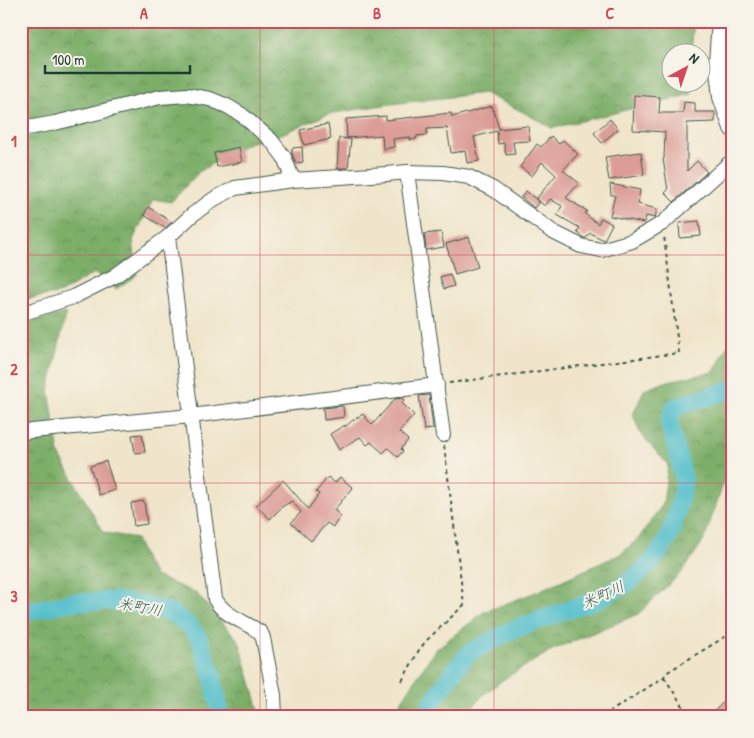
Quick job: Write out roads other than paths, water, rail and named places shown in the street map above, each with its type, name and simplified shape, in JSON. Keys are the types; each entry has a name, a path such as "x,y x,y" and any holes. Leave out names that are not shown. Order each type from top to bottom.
{"main road":[{"path":"721,21 718,62 722,97 733,128"}],"street":[{"path":"21,128 55,123 160,97 187,95 210,99 242,115 272,140 284,156 293,180"},
{"path":"21,314 73,297 115,276 168,237 214,198 235,188 293,180 407,172 443,173 469,177 493,189 553,232 580,246 601,250 632,241 663,224 733,160"},
{"path":"407,172 443,435"},
{"path":"168,237 215,599 224,612 261,633 274,695 275,717"},
{"path":"21,432 191,416 437,385"}],"waterway":[{"name":"米町川","path":"422,717 469,653 512,630 596,600 628,583 650,564 667,541 680,503 684,479 669,422 675,407 733,389"},
{"name":"米町川","path":"21,617 30,611 71,602 115,601 148,606 172,613 187,624 198,636 212,674 221,717"}]}
